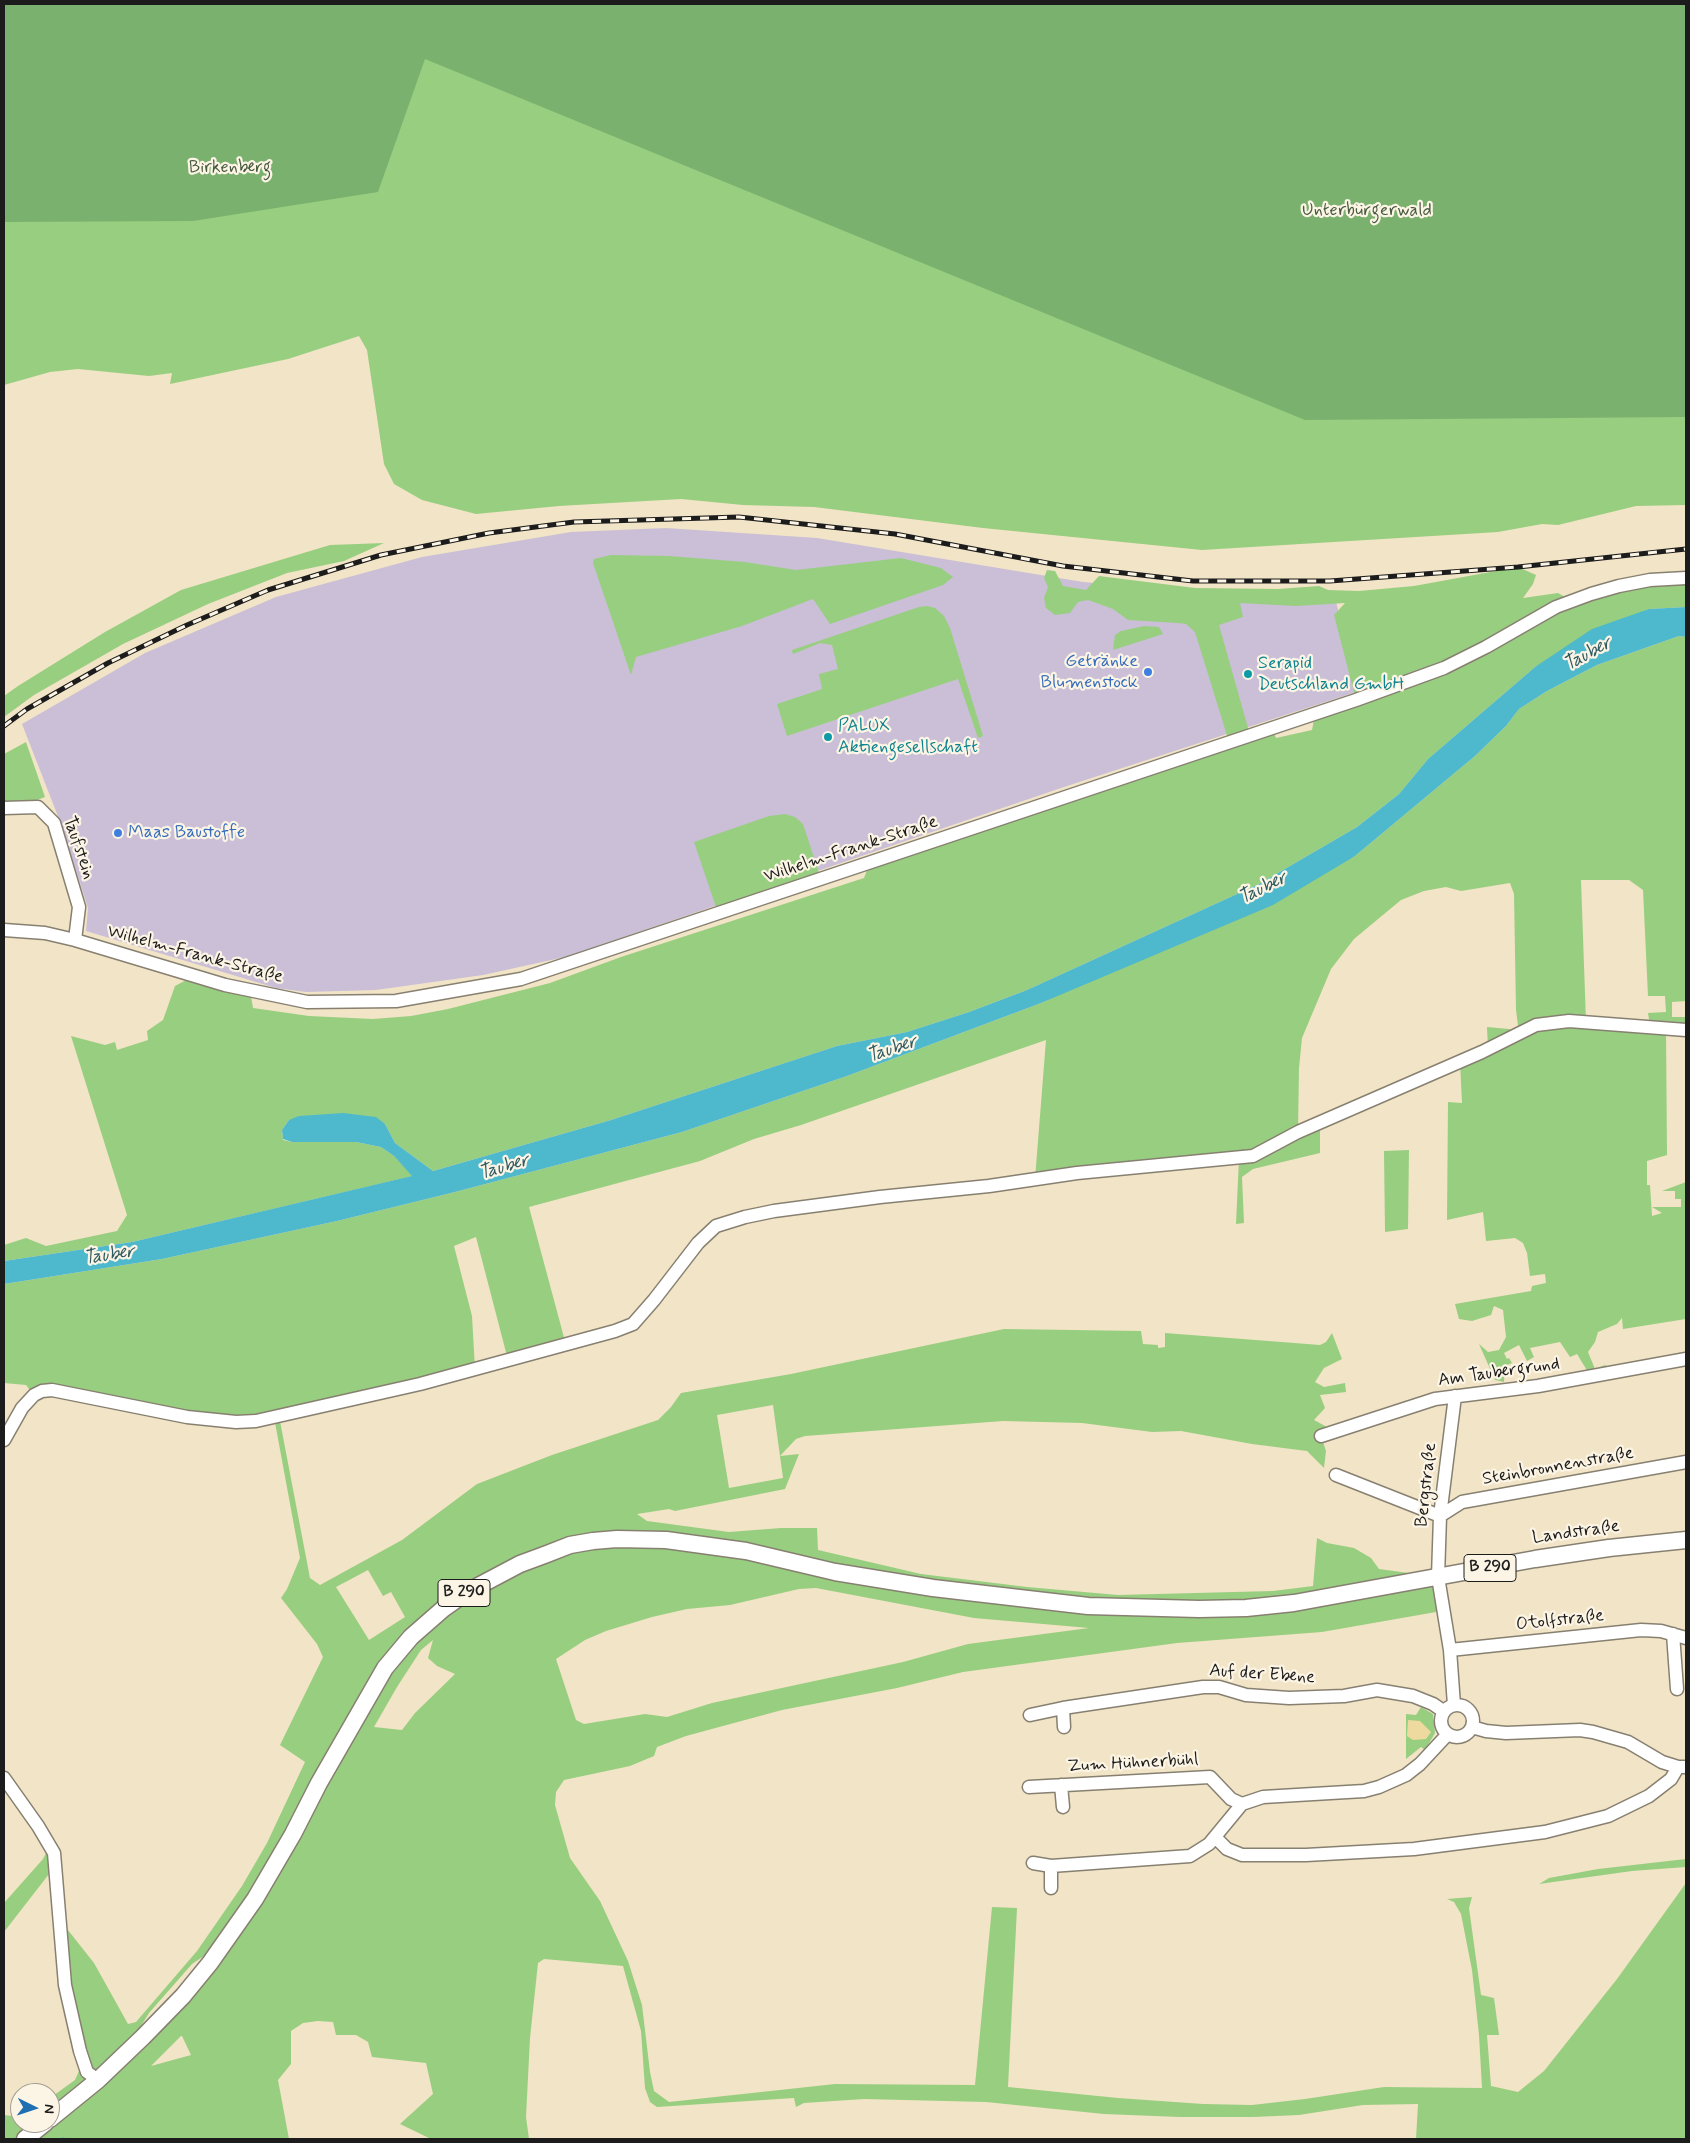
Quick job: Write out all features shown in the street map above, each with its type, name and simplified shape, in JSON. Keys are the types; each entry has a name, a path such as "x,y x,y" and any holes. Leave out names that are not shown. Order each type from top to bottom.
{"main road":[{"name":"Landstraße","path":"98,2080 183,1996 210,1963 255,1899 293,1834 318,1783 385,1668 411,1637 442,1609 467,1592 520,1564 570,1545 617,1539 666,1540 746,1551 835,1572 932,1588 1088,1606 1198,1609 1246,1608 1294,1603 1608,1548 1686,1540"},
{"name":"B 290","path":"60,2111 98,2080"}],"street":[{"name":"Wilhelm-Frank-Straße","path":"4,930 45,933 75,940 225,985 307,1002 396,1001 521,979 1364,697 1444,668 1486,647 1556,607 1591,594 1650,580 1686,578"},
{"name":"Taufstein","path":"4,808 38,806 54,822 78,906 75,940"},
{"path":"4,1440 22,1408 34,1395 42,1391 52,1390 187,1417 236,1422 256,1421 420,1384 615,1331 633,1324 698,1243 716,1226 746,1217 774,1211 880,1197 989,1186 1077,1173 1253,1156 1298,1132 1482,1052 1536,1025 1569,1021 1686,1030"},
{"name":"Am Taubergrund","path":"1321,1436 1435,1399 1538,1386 1686,1359"},
{"name":"Bergstraße","path":"1449,1708 1450,1650 1438,1577 1440,1516 1455,1396"},
{"name":"Steinbronnenstraße","path":"1440,1516 1462,1502 1686,1462"},
{"path":"1336,1475 1440,1516"},
{"name":"Otolfstraße","path":"1450,1650 1641,1630 1673,1634 1686,1638"},
{"path":"1673,1634 1677,1689"},
{"name":"Auf der Ebene","path":"1030,1715 1063,1708 1203,1687 1219,1687 1246,1695 1289,1698 1344,1696 1377,1690 1402,1693 1449,1708"},
{"path":"1465,1707 1473,1721 1472,1727 1462,1737 1457,1738 1447,1735 1440,1724 1449,1708 1465,1707"},
{"path":"1063,1708 1064,1727"},
{"path":"1216,1837 1227,1849 1242,1855 1306,1855 1414,1849 1545,1832 1608,1816 1650,1796 1671,1779 1682,1767 1662,1762 1628,1742 1593,1732 1580,1730 1506,1733 1486,1731 1472,1727"},
{"path":"1032,1863 1051,1866 1190,1856 1209,1844 1216,1837 1242,1804 1264,1798 1364,1791 1380,1787 1413,1769 1447,1735"},
{"name":"Zum Hühnerbühl","path":"1029,1788 1210,1776 1231,1799 1242,1804"},
{"path":"4,1778 38,1826 54,1853 65,1985 87,2072 98,2080"},
{"path":"1061,1786 1063,1807"},
{"path":"1051,1866 1052,1888"}],"shaded area":[{"path":"666,528 817,538 1083,582 1202,593 1334,594 1359,691 1067,786 565,957 483,975 376,990 306,992 276,988 86,931 88,908 61,824 22,724 145,653 276,597 422,557 571,532"}],"green space":[{"name":"Unterbürgerwald","path":"4,4 1686,4 1686,417 1305,420 425,59 378,192 193,221 4,222"},
{"name":"Birkenberg","path":"201,15 1686,256 1686,505 1636,506 1558,525 1542,524 1498,532 1202,550 983,528 814,507 743,505 681,499 559,506 476,514 422,500 394,484 384,464 367,350 359,336 288,359 170,384 172,373 149,376 78,369 50,372 4,385 4,36"},
{"path":"384,543 344,561 287,573 208,604 123,644 34,695 4,717 4,696 105,632 181,590 330,545"},
{"path":"611,555 669,556 745,562 796,570 901,558 941,568 953,577 943,585 830,624 813,599 742,626 636,657 631,675 593,563 594,559"},
{"path":"1518,567 1536,575 1533,584 1523,598 1558,593 1572,601 1686,578 1686,607 1649,609 1535,667 1428,759 1399,794 1357,827 1259,884 1027,990 969,1012 907,1032 837,1046 611,1120 433,1171 395,1143 385,1124 289,1120 282,1130 283,1140 292,1142 356,1142 381,1147 394,1156 413,1176 132,1242 4,1261 4,1245 26,1238 46,1246 117,1231 127,1215 71,1036 105,1045 115,1042 117,1050 148,1040 147,1031 163,1020 175,986 194,976 250,990 253,1008 309,1016 373,1019 411,1016 448,1009 550,983 621,957 864,878 870,862 1229,742 1195,632 1186,624 1128,620 1113,609 1088,600 1078,602 1070,613 1055,615 1046,608 1044,598 1048,587 1044,578 1047,570 1055,571 1063,586 1086,590 1099,576 1195,588 1278,589 1319,586 1328,590 1359,591 1414,586","holes":["1240,603 1296,606 1345,603 1334,615 1356,700 1315,714 1312,730 1276,738 1272,728 1250,735 1219,625 1243,617"]},
{"path":"919,607 935,608 944,616 950,628 983,736 978,738 958,679 787,736 777,704 822,689 819,674 838,669 832,645 820,643 793,654 792,650"},
{"path":"1144,626 1159,627 1163,634 1113,650 1115,635 1121,631"},
{"path":"1679,636 1686,637 1686,1001 1672,1002 1672,1017 1686,1017 1686,1030 1666,1029 1667,1155 1647,1161 1647,1185 1650,1185 1652,1216 1662,1213 1652,1207 1681,1207 1681,1199 1675,1199 1675,1191 1662,1191 1686,1182 1686,1319 1623,1329 1622,1318 1617,1324 1598,1332 1595,1342 1588,1352 1595,1369 1605,1365 1609,1367 1591,1377 1577,1354 1570,1357 1560,1342 1530,1348 1534,1357 1527,1361 1519,1345 1504,1353 1512,1363 1505,1366 1504,1382 1495,1380 1479,1344 1488,1352 1499,1350 1506,1337 1503,1310 1494,1306 1491,1315 1472,1321 1459,1319 1455,1304 1531,1291 1532,1286 1546,1283 1545,1274 1530,1276 1527,1253 1523,1243 1515,1238 1486,1241 1483,1212 1447,1220 1448,1102 1462,1103 1460,1062 1488,1049 1487,1027 1509,1029 1519,1033 1516,1010 1514,894 1510,883 1461,891 1446,887 1424,891 1401,900 1354,939 1331,969 1302,1038 1299,1068 1298,1131 1320,1122 1320,1153 1253,1169 1242,1177 1244,1223 1236,1224 1239,1158 1035,1179 1046,1040 801,1125 754,1139 700,1161 529,1207 566,1345 508,1360 476,1237 454,1246 472,1316 475,1369 279,1416 310,1578 320,1585 402,1540 477,1484 552,1455 658,1420 681,1393 791,1374 1004,1329 1141,1331 1143,1344 1158,1345 1158,1348 1165,1347 1165,1333 1320,1345 1326,1342 1332,1333 1342,1359 1324,1368 1315,1382 1324,1387 1345,1383 1346,1392 1320,1395 1325,1408 1314,1420 1327,1427 1321,1436 1326,1451 1324,1468 1307,1451 1252,1444 1181,1431 1152,1432 1082,1423 1003,1421 805,1436 796,1439 780,1456 799,1454 785,1489 675,1511 669,1509 637,1514 647,1521 729,1532 781,1528 817,1528 818,1550 921,1574 1027,1587 1118,1595 1273,1591 1313,1586 1317,1538 1327,1543 1354,1548 1371,1558 1379,1569 1438,1577 1436,1612 1322,1632 1177,1643 963,1672 897,1688 782,1710 686,1736 657,1747 654,1756 630,1766 564,1780 556,1792 555,1805 570,1858 600,1901 628,1961 642,2005 654,2091 669,2102 835,2084 975,2085 992,1907 1017,1908 1008,2087 1118,2098 1203,2104 1252,2105 1384,2087 1482,2088 1472,1970 1461,1914 1454,1902 1447,1899 1472,1897 1469,1908 1481,1995 1494,1998 1499,2035 1487,2035 1491,2086 1518,2092 1544,2071 1617,1979 1686,1883 1686,2139 1416,2139 1418,2104 1363,2105 1299,2115 1253,2117 1104,2114 986,2102 864,2099 804,2103 796,2107 794,2098 657,2107 650,2102 645,2088 641,2031 623,1966 544,1959 538,1963 530,2038 526,2117 529,2139 431,2139 400,2124 433,2094 426,2063 372,2057 368,2042 356,2035 336,2035 333,2022 318,2021 303,2023 291,2031 291,2064 278,2080 289,2139 4,2139 4,2115 10,2116 10,2133 60,2133 60,2091 75,2080 79,2071 80,2051 60,1920 94,1963 128,2024 136,2022 197,1951 242,1886 267,1843 305,1762 280,1745 323,1657 317,1644 281,1598 287,1589 300,1558 274,1417 256,1421 72,1394 34,1395 26,1385 4,1383 4,1284 162,1259 337,1221 682,1132 847,1076 1041,1003 1355,856 1475,756 1506,726 1519,709 1547,691 1597,665","holes":["1581,880 1629,880 1643,890 1648,996 1665,996 1666,1012 1648,1013 1650,1026 1586,1022","773,1405 783,1478 729,1488 717,1415","368,1570 383,1596 391,1592 405,1617 369,1640 336,1587","816,1588 974,1618 1089,1628 968,1644 903,1662 712,1703 667,1717 645,1714 584,1724 576,1720 556,1659 585,1640 606,1631 652,1617 687,1609 730,1605 799,1589","433,1640 428,1658 437,1666 455,1674 415,1713 402,1730 374,1727 421,1650","210,1952 134,2046 141,2026 149,2013 192,1964","181,2036 191,2055 151,2066"]},
{"path":"26,742 45,797 19,807 4,808 4,754"},
{"path":"785,814 795,817 803,824 821,879 718,913 694,842 769,816"},
{"path":"1409,1150 1408,1229 1385,1232 1384,1151"},
{"path":"1421,1707 1433,1714 1435,1733 1425,1750 1421,1747 1406,1759 1406,1714 1416,1715"},
{"path":"50,1845 56,1865 4,1932 4,1903 43,1859"},
{"path":"1686,1859 1686,1867 1632,1871 1539,1884 1549,1878 1598,1869"}],"sand":[{"path":"1408,1720 1420,1721 1431,1732 1426,1739 1413,1740 1407,1736"}],"water":[{"name":"Tauber","path":"1686,607 1686,637 1679,636 1597,665 1547,691 1519,709 1506,726 1475,756 1355,856 1273,905 1041,1003 847,1076 682,1132 337,1221 162,1259 4,1284 4,1261 132,1242 412,1176 394,1156 381,1147 356,1142 292,1142 283,1139 282,1130 289,1120 299,1116 343,1113 376,1117 385,1124 395,1143 433,1171 611,1120 837,1046 907,1032 969,1012 1027,990 1259,884 1357,827 1399,794 1428,759 1535,667 1592,629 1649,609"}],"railway":[{"path":"4,726 27,709 108,663 187,625 268,590 381,555 489,533 574,522 739,517 895,534 1063,566 1193,581 1330,581 1518,567 1686,549"}],"place":[{"name":"Getränke Blumenstock","path":"1148,672"},
{"name":"Serapid Deutschland GmbH","path":"1248,674"},
{"name":"PALUX Aktiengesellschaft","path":"828,737"},
{"name":"Maas Baustoffe","path":"118,833"}]}
